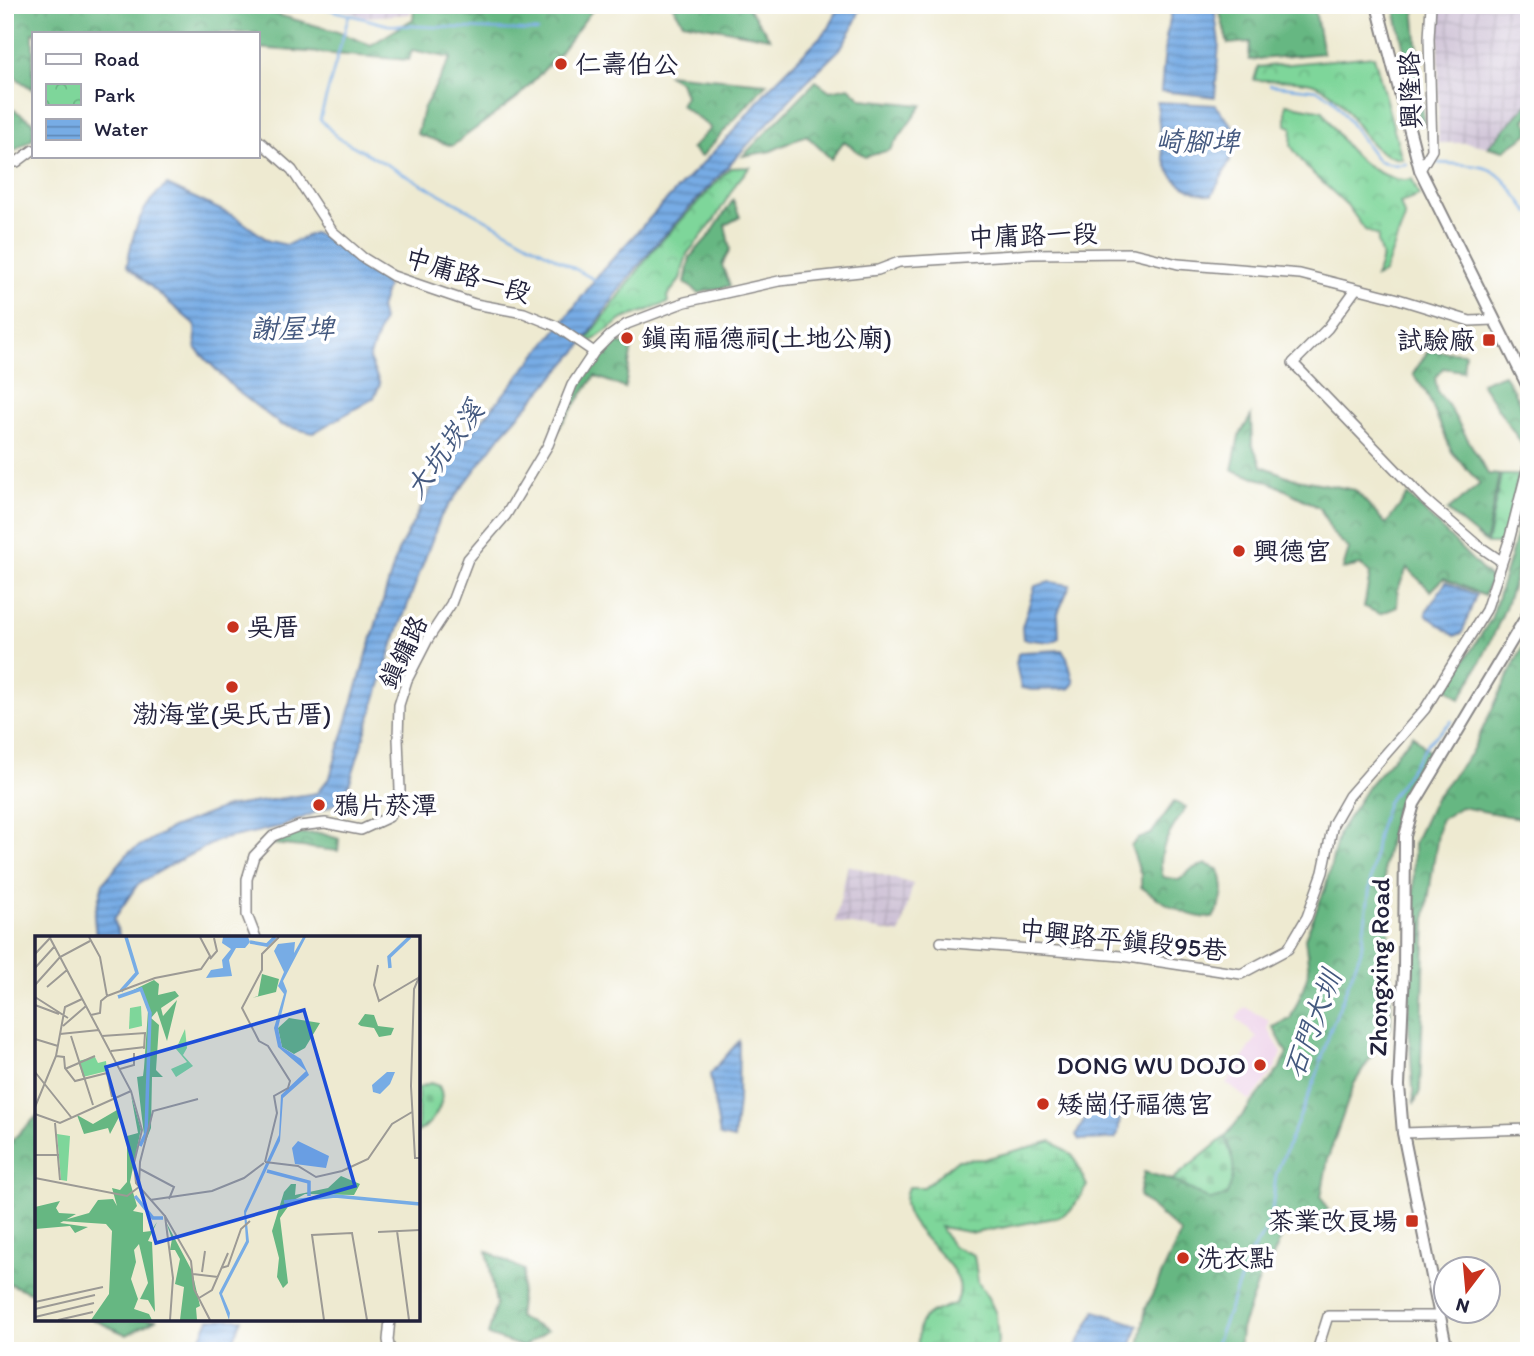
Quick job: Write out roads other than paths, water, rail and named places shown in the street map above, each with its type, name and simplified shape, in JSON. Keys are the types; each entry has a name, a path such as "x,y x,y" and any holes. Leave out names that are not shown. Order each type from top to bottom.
{"street":[{"path":"1377,5 1420,170 1529,389"},
{"name":"興隆路","path":"1420,170 1432,150 1429,38 1431,5"},
{"name":"中庸路一段","path":"259,141 292,170 332,231 362,257 393,276 475,304 524,313 556,326 590,349 627,324 685,302 779,281 878,270 899,262 927,259 1032,254 1133,253 1178,264 1300,274 1471,321 1494,320"},
{"path":"5,162 17,162 32,151"},
{"path":"1356,289 1328,328 1293,363 1424,499 1476,544 1501,561"},
{"name":"鎮鏞路","path":"255,936 247,915 247,879 254,856 273,836 299,827 325,823 361,830 389,817 397,806 400,790 399,705 407,680 428,639 451,604 468,559 506,515 548,445 590,349"},
{"name":"中興路平鎮段95巷","path":"941,942 1122,956 1241,974 1288,949 1307,917 1323,872 1333,824 1349,796 1425,709 1486,610 1509,541 1529,462"},
{"name":"Zhongxing Road","path":"1432,1276 1403,1133 1399,1086 1404,970 1405,836 1414,804 1529,612"},
{"path":"1403,1133 1529,1129"},
{"path":"1317,1351 1328,1316 1432,1316"},
{"path":"390,1321 390,1351"},
{"name":"Zhongxing Road","path":"1442,1324 1447,1351"}],"water":[{"path":"840,5 862,5 840,49 655,245 619,290 579,349 502,434 441,516 393,644 350,782 340,802 283,826 219,840 174,863 138,884 114,919 119,936 96,936 94,916 103,883 129,852 172,828 226,807 317,793 330,777 398,551 441,470 599,274 730,135 769,88 829,28"},
{"name":"崎腳埤","path":"1173,5 1214,5 1219,43 1215,97 1161,91 1166,38"},
{"name":"崎腳埤","path":"1157,102 1215,105 1234,128 1230,161 1212,195 1180,184 1171,174 1162,149"},
{"name":"謝屋埤","path":"167,185 236,217 269,241 287,245 313,233 327,237 381,276 387,287 380,308 383,320 369,359 380,384 374,398 313,433 281,425 237,391 196,349 195,325 127,266 139,221 150,201"},
{"path":"1050,582 1070,585 1058,613 1059,638 1051,642 1023,639 1022,627 1035,586"},
{"path":"1446,582 1476,595 1462,633 1455,636 1427,616 1426,612"},
{"path":"1062,650 1067,657 1074,683 1069,689 1021,688 1016,664 1018,654"},
{"path":"739,1041 738,1102 734,1139 720,1136 710,1074"},
{"path":"1094,1102 1121,1108 1115,1139 1079,1140 1076,1135"},
{"path":"1095,1311 1138,1325 1130,1351 1074,1351"},
{"path":"208,1321 241,1321 229,1351 195,1351"}],"waterway":[{"name":"石門大圳","path":"313,5 388,25 538,31"},
{"path":"349,15 320,119 337,137 597,281"},
{"name":"石門大圳","path":"1270,85 1318,90 1332,98 1378,161 1406,164"},
{"name":"石門大圳","path":"1438,163 1493,171 1508,185 1529,213"},
{"name":"石門大圳","path":"1213,1351 1251,1252 1266,1230 1272,1211 1276,1174 1317,1075 1330,1031 1361,951 1377,836 1387,803 1428,743 1452,721"}],"place":[{"name":"仁壽伯公","path":"561,64"},
{"name":"鎮南福德祠(土地公廟)","path":"627,338"},
{"name":"試驗廠","path":"1489,340"},
{"name":"興德宮","path":"1239,551"},
{"name":"吳厝","path":"233,627"},
{"name":"渤海堂(吳氏古厝)","path":"232,687"},
{"name":"鴉片菸潭","path":"319,805"},
{"name":"DONG WU DOJO","path":"1260,1065"},
{"name":"矮崗仔福德宮","path":"1043,1104"},
{"name":"茶業改良場","path":"1412,1221"},
{"name":"洗衣點","path":"1183,1258"}],"water label":[{"name":"大坑崁溪","path":"444,449"}]}
